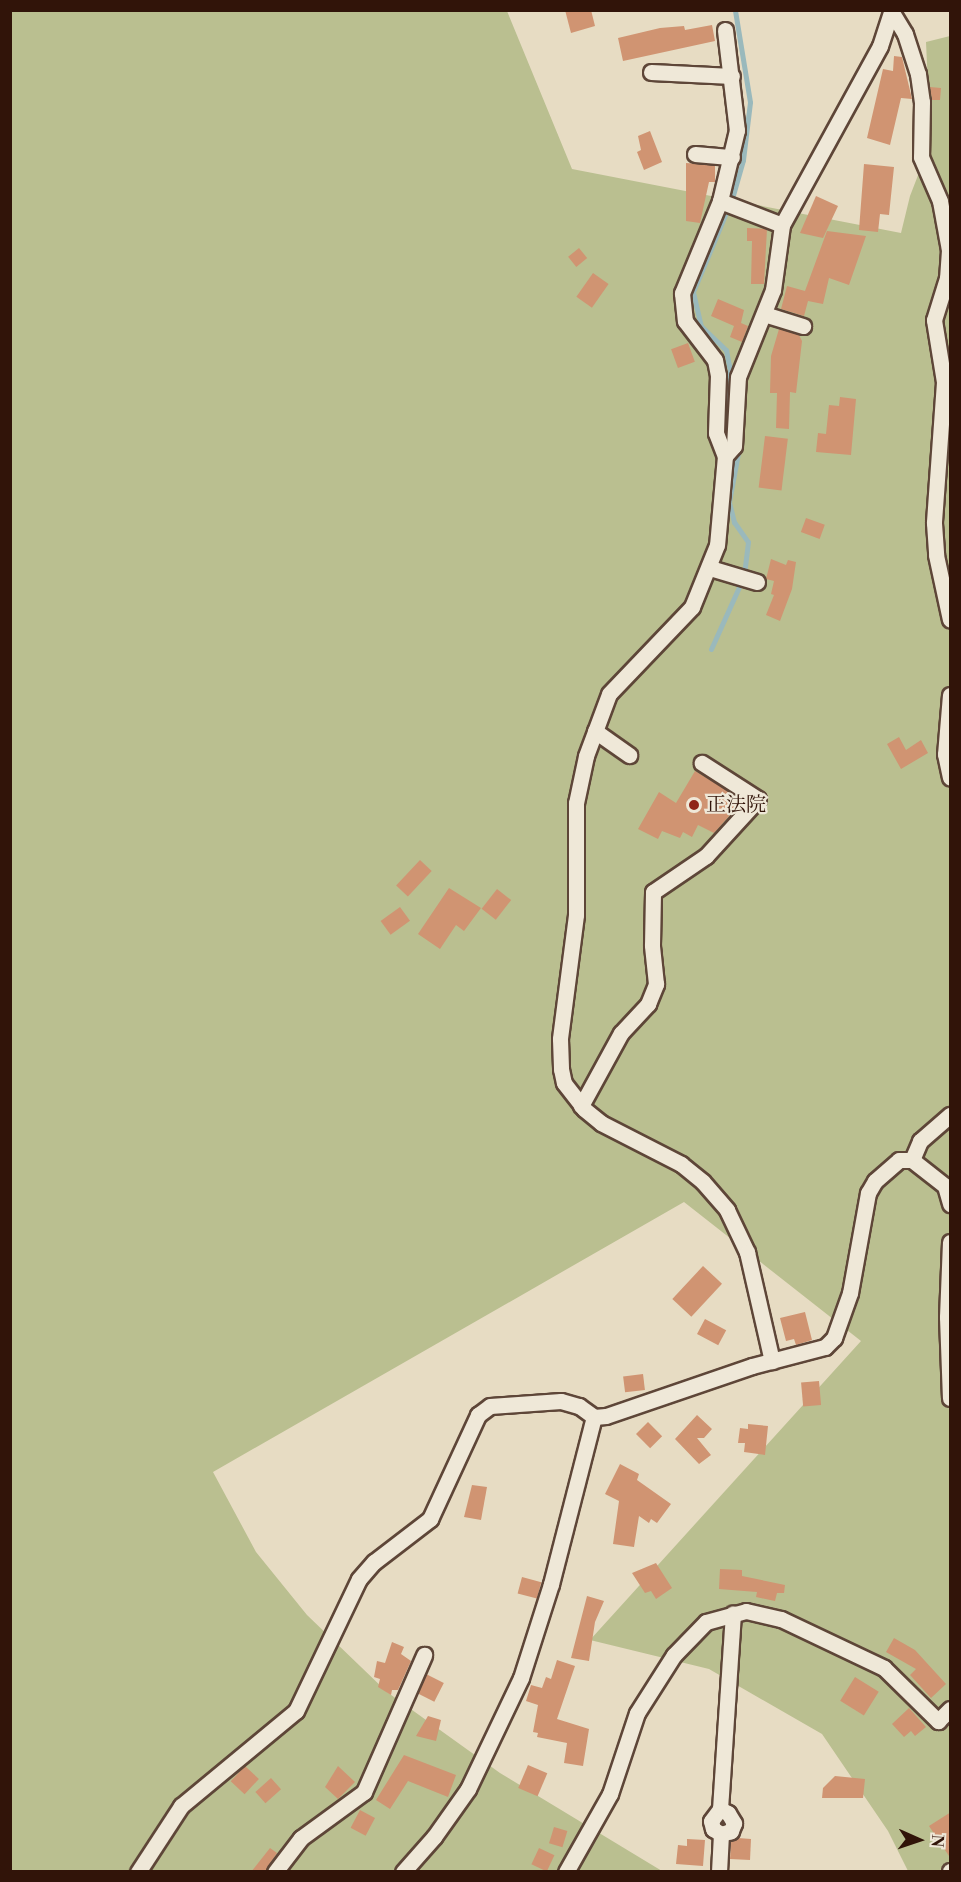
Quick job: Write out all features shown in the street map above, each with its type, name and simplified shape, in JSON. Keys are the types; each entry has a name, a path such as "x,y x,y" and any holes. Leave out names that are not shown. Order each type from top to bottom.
{"street":[{"path":"725,456 734,446 743,359 773,290 782,225 851,103 893,12"},
{"path":"893,12 905,34 918,74 921,157 940,201 947,230 944,310 934,332 944,382 934,523 936,555 951,620"},
{"path":"725,30 737,130 720,201 684,281 682,306 691,332 715,360 716,433 725,456 717,545 710,568 692,607 618,680 595,731 576,803 576,915 560,1039 564,1083 581,1106 601,1123 681,1164 703,1182 728,1210 747,1252 772,1361"},
{"path":"651,72 732,76"},
{"path":"695,154 732,157"},
{"path":"720,201 782,225"},
{"path":"764,314 803,326"},
{"path":"710,568 757,582"},
{"path":"951,695 945,754 951,777"},
{"path":"595,731 629,755"},
{"path":"581,1106 621,1033 648,1004 656,984 652,945 653,892 706,856 758,799 702,763"},
{"path":"912,1160 920,1141 951,1115"},
{"path":"138,1872 186,1801 262,1743 296,1711 359,1579 374,1562 430,1519 478,1415 490,1406 561,1401 579,1406 594,1417 621,1412 772,1361 810,1353 825,1347 834,1338 860,1258 868,1193 875,1181 899,1160 912,1160 945,1186 951,1204"},
{"path":"951,1242 949,1362 951,1398"},
{"path":"403,1872 434,1837 468,1788 521,1678 551,1584 594,1417"},
{"path":"566,1872 610,1794 637,1713 650,1690 691,1635 706,1622 746,1611 781,1619 857,1653 884,1668 938,1721 951,1709"},
{"path":"719,1872 721,1834 712,1829 711,1821 720,1809 733,1613"},
{"path":"275,1872 301,1838 364,1792 424,1655"}],"green space":[{"path":"11,11 507,11 572,169 901,233 910,196 927,152 932,175 926,42 950,36 950,1871 908,1871 888,1831 822,1734 709,1669 590,1640 861,1341 684,1202 213,1472 256,1552 307,1615 387,1692 500,1773 662,1871 11,1872"}],"building":[{"path":"565,10 591,10 595,26 571,33"},
{"path":"712,25 715,41 623,61 618,38 660,28 684,26 685,30"},
{"path":"894,56 902,57 912,99 901,98 890,145 867,138 883,69 893,71"},
{"path":"930,87 941,88 940,100 932,100"},
{"path":"650,131 662,162 644,170 637,152 641,150 638,136"},
{"path":"686,163 715,165 715,182 709,182 700,223 686,221"},
{"path":"864,164 894,167 889,215 880,214 878,232 859,230"},
{"path":"816,196 838,206 823,238 800,233"},
{"path":"747,228 767,229 764,284 751,284 752,241 747,241"},
{"path":"827,231 866,236 849,285 829,278 823,304 808,301 804,316 781,309 787,286 805,291"},
{"path":"579,248 587,258 576,267 568,257"},
{"path":"593,273 609,284 592,308 576,297"},
{"path":"718,299 744,310 741,323 748,326 742,342 730,337 734,326 711,316"},
{"path":"779,329 799,335 802,341 796,393 790,392 789,429 776,428 777,393 770,393 771,356"},
{"path":"688,343 695,362 678,368 671,349"},
{"path":"840,397 856,399 851,455 816,452 818,433 826,434 829,405 839,406"},
{"path":"765,436 788,439 781,490 759,488"},
{"path":"806,518 825,525 820,539 801,532"},
{"path":"771,559 786,565 788,560 796,562 792,589 780,621 766,615 774,595 771,594 774,581 766,579"},
{"path":"899,737 906,750 921,740 928,753 901,769 887,744"},
{"name":"正法院","path":"695,771 730,792 726,801 738,806 714,833 698,825 692,837 683,832 680,838 662,831 658,839 638,829 659,792 676,803"},
{"path":"420,860 432,871 408,897 396,886"},
{"path":"449,888 481,908 464,931 456,925 440,949 418,934"},
{"path":"497,889 511,900 496,920 482,909"},
{"path":"400,907 410,921 391,935 381,921"},
{"path":"703,1266 722,1284 691,1317 672,1299"},
{"path":"805,1312 812,1340 796,1345 794,1339 786,1341 780,1318"},
{"path":"705,1319 726,1330 718,1345 697,1334"},
{"path":"643,1374 645,1390 625,1392 623,1376"},
{"path":"819,1381 821,1405 803,1406 801,1383"},
{"path":"697,1415 712,1429 704,1438 697,1438 711,1455 699,1464 675,1439"},
{"path":"648,1422 662,1436 650,1448 636,1434"},
{"path":"748,1424 768,1426 765,1455 744,1452 745,1443 738,1443 740,1428 748,1429"},
{"path":"620,1464 639,1474 637,1480 671,1504 657,1523 651,1519 649,1523 639,1516 634,1547 613,1544 619,1501 605,1494"},
{"path":"472,1485 487,1487 481,1520 464,1517"},
{"path":"656,1563 672,1588 656,1599 651,1591 645,1593 632,1573"},
{"path":"720,1569 742,1570 742,1576 785,1585 784,1593 777,1593 775,1601 756,1597 757,1592 719,1589"},
{"path":"522,1577 541,1582 537,1599 518,1593"},
{"path":"587,1596 604,1601 595,1622 589,1661 571,1658"},
{"path":"894,1638 915,1650 946,1684 931,1698 910,1675 916,1669 886,1652"},
{"path":"392,1642 404,1647 401,1654 411,1661 398,1690 392,1690 391,1695 378,1687 380,1679 374,1677 377,1661 385,1663"},
{"path":"557,1660 575,1666 557,1719 589,1729 583,1766 564,1763 567,1743 537,1737 538,1733 533,1732 538,1705 526,1701 531,1685 542,1688 546,1677 551,1679"},
{"path":"426,1674 444,1683 434,1702 416,1693"},
{"path":"855,1677 879,1692 864,1716 840,1701"},
{"path":"909,1708 926,1727 915,1736 911,1731 904,1737 892,1724"},
{"path":"428,1716 441,1720 436,1741 416,1736"},
{"path":"404,1755 456,1775 448,1797 408,1781 390,1809 376,1800"},
{"path":"528,1765 547,1773 538,1796 518,1788"},
{"path":"245,1766 259,1779 245,1794 231,1781"},
{"path":"338,1766 355,1782 338,1799 325,1787"},
{"path":"835,1776 865,1779 863,1798 822,1798 823,1788"},
{"path":"271,1778 281,1789 265,1803 255,1792"},
{"path":"360,1810 375,1818 366,1836 351,1828"},
{"path":"951,1812 951,1859 929,1826"},
{"path":"554,1827 567,1831 562,1847 549,1843"},
{"path":"738,1838 751,1839 750,1860 730,1859 731,1841"},
{"path":"687,1839 705,1840 703,1866 676,1864 678,1845 687,1846"},
{"path":"270,1848 277,1853 265,1872 251,1872"},
{"path":"539,1848 554,1855 547,1871 531,1864"}],"waterway":[{"path":"733,195 743,160 750,102 735,10"},
{"path":"725,215 693,292 701,326 726,350 730,370 727,404 730,431"},
{"path":"740,442 729,502 734,522 748,542 744,574"},
{"path":"711,649 739,587"}],"place":[{"name":"正法院","path":"694,805"}]}
